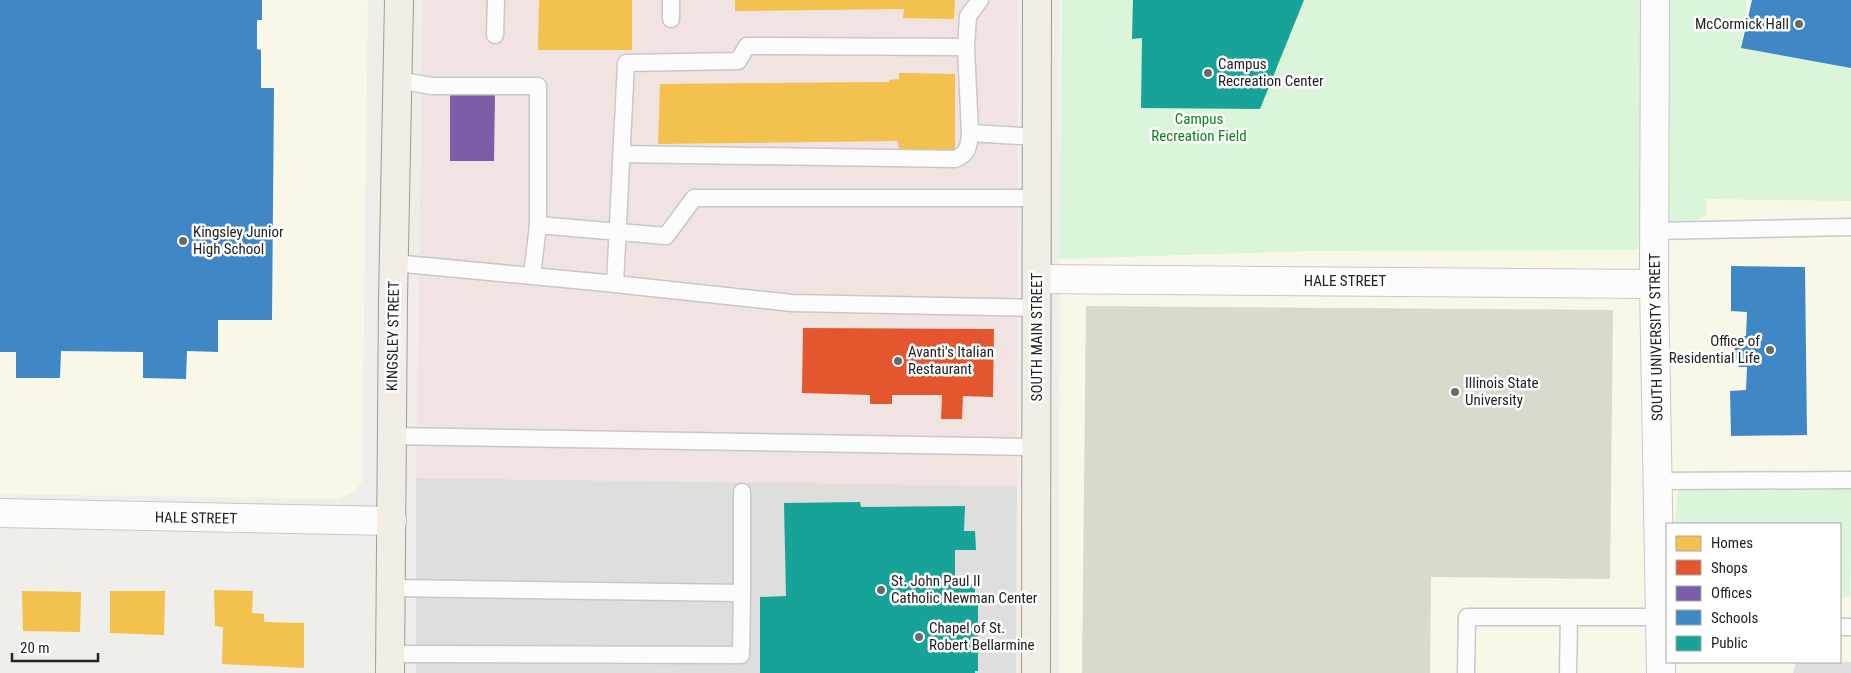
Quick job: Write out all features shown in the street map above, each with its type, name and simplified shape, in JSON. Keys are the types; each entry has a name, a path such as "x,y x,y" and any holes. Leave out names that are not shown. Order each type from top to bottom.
{"main road":[{"name":"KINGSLEY STREET","path":"390,663 399,0"},
{"name":"SOUTH MAIN STREET","path":"1036,673 1037,0"}],"street":[{"name":"SOUTH UNIVERSITY STREET","path":"1655,0 1654,284 1663,622 1660,673"},
{"name":"HALE STREET","path":"1037,279 1654,284"},
{"name":"HALE STREET","path":"0,514 392,521"}],"lane":[{"path":"495,35 496,0"},
{"path":"671,0 671,19"},
{"path":"621,154 955,159 963,156 968,151 970,133 966,47 968,16 980,0"},
{"path":"615,284 626,63 738,61 747,46 966,47"},
{"path":"397,80 432,86 538,86 538,224 532,276"},
{"path":"970,133 1037,137"},
{"path":"538,224 666,236 694,198 1037,198"},
{"path":"1654,230 1851,227"},
{"path":"394,263 792,303 1037,308"},
{"path":"392,436 1036,447"},
{"path":"1658,480 1851,480"},
{"path":"390,663 741,655 742,492"},
{"path":"391,588 742,593"},
{"path":"1466,673 1466,617 1569,617 1663,622"},
{"path":"1568,673 1569,617"}],"shaded area":[{"name":"Kingsley Junior High School","path":"0,0 368,0 362,481 356,490 339,499 0,494"},
{"path":"423,0 1017,0 1017,486 416,478"},
{"name":"Illinois State University","path":"1060,0 1851,0 1851,673 1059,673"},
{"path":"1086,306 1613,310 1610,579 1431,577 1430,673 1082,673"},
{"path":"416,478 1017,486 1016,673 416,673"},
{"path":"1851,662 1851,673 1793,673 1796,663"}],"green space":[{"name":"Campus Recreation Field","path":"1062,0 1747,0 1741,48 1851,68 1851,201 1706,199 1707,215 1635,250 1308,251 1059,259"},
{"path":"1851,487 1850,597 1841,597 1841,523 1675,523 1678,488 1848,489"}],"building: Homes":[{"path":"539,0 632,0 632,50 538,50"},
{"path":"735,0 955,0 954,19 903,18 904,9 735,11"},
{"path":"899,73 955,74 955,151 899,150 898,141 658,144 660,84 889,82 889,80 899,79"},
{"path":"214,590 253,591 252,613 264,614 264,622 304,623 304,668 222,664 223,627 215,626"},
{"path":"22,591 81,592 80,632 23,631"},
{"path":"110,591 165,591 164,635 110,633"}],"building: Shops":[{"name":"Avanti's Italian Restaurant","path":"803,328 994,329 993,397 963,396 962,419 941,419 942,395 892,395 892,404 870,404 870,395 802,393"}],"building: Offices":[{"path":"450,93 495,94 494,161 450,161"}],"building: Schools":[{"path":"0,0 262,0 262,20 257,20 257,49 261,50 261,88 274,88 272,320 218,320 218,352 187,351 186,379 143,378 143,352 61,351 60,378 16,378 16,352 0,352"},
{"name":"McCormick Hall","path":"1752,0 1851,0 1851,68 1741,48"},
{"name":"Office of Residential Life","path":"1731,266 1805,267 1807,435 1731,436 1730,391 1746,390 1747,367 1739,367 1734,352 1737,339 1740,336 1746,336 1747,312 1731,311"}],"building: Public":[{"name":"Campus Recreation Center","path":"1133,0 1304,0 1260,109 1141,108 1142,38 1132,39"},
{"name":"St. John Paul II Catholic Newman Center","path":"860,502 861,507 965,506 964,531 975,531 976,550 955,550 955,584 975,584 975,602 978,603 978,671 975,671 975,673 760,673 760,597 786,596 784,503"}],"place":[{"name":"McCormick Hall","path":"1799,24"},
{"name":"Campus Recreation Center","path":"1208,73"},
{"name":"Kingsley Junior High School","path":"183,241"},
{"name":"Office of Residential Life","path":"1770,350"},
{"name":"Avanti's Italian Restaurant","path":"898,361"},
{"name":"Illinois State University","path":"1455,392"},
{"name":"St. John Paul II Catholic Newman Center","path":"881,590"},
{"name":"Chapel of St. Robert Bellarmine","path":"919,637"}]}
